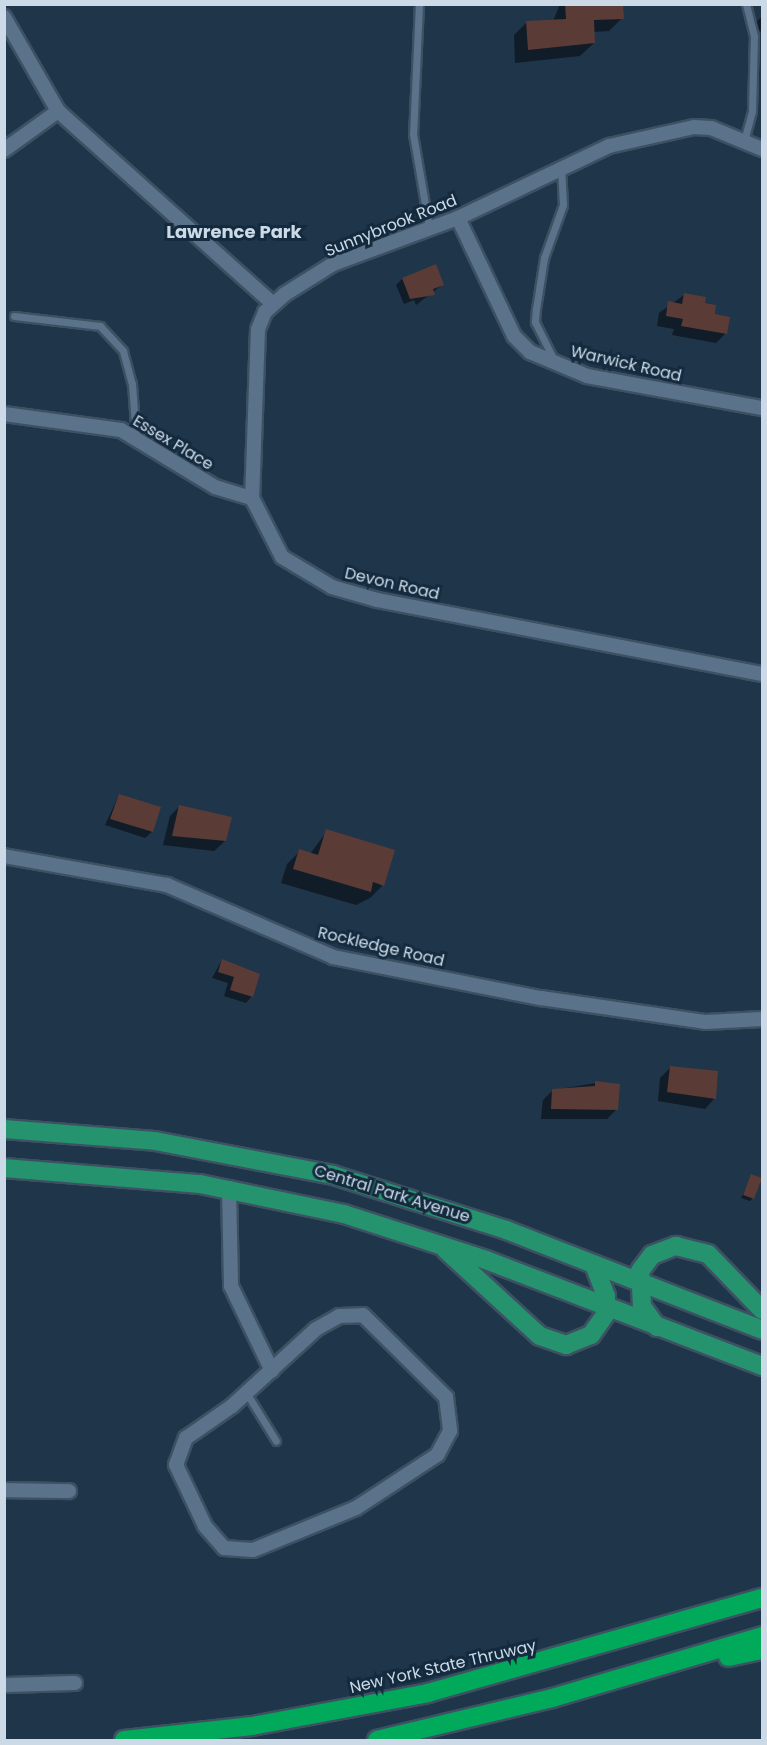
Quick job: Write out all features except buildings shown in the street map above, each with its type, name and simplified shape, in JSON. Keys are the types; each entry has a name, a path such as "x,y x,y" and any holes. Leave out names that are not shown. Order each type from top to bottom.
{"highway":[{"name":"New York State Thruway","path":"124,1740 264,1724 428,1693 762,1598"},
{"path":"612,1681 762,1636"},
{"path":"376,1740 612,1681 762,1650"}],"main road":[{"name":"Central Park Avenue","path":"4,1129 155,1141 304,1167 421,1200 594,1264 762,1330"},
{"name":"Central Park Avenue","path":"4,1168 229,1188 435,1242 762,1366"},
{"path":"435,1242 548,1341 583,1340 598,1328 606,1307 594,1264"},
{"path":"657,1326 642,1306 638,1282 645,1260 659,1251 697,1248 718,1263 762,1310"}],"street":[{"path":"4,17 58,111 273,304"},
{"path":"4,150 58,111"},
{"name":"Sunnybrook Road","path":"273,304 333,264 458,218 609,146 694,127 762,148"},
{"name":"Warwick Road","path":"458,218 514,336 556,365 586,376 762,408"},
{"name":"Devon Road","path":"273,304 258,329 252,498 282,557 332,587 377,600 762,674"},
{"name":"Essex Place","path":"4,414 120,430 215,487 252,498"},
{"name":"Rockledge Road","path":"4,856 167,885 333,957 576,1003 706,1022 762,1019"},
{"path":"229,1188 231,1286 272,1371"},
{"path":"363,1315 446,1397 450,1431 437,1455 356,1508 253,1550 224,1548 205,1526 176,1465 186,1438 247,1394 316,1329 339,1316 363,1315"},
{"path":"4,1490 69,1491"},
{"path":"4,1685 75,1683"}],"lane":[{"path":"419,4 412,134 429,228"},
{"path":"744,141 752,111 754,36 746,4"},
{"path":"556,365 536,322 536,309 544,258 562,205 561,168"},
{"path":"14,316 100,327 123,351 132,384 136,439"},
{"path":"247,1394 276,1441"}],"district":[{"name":"Lawrence Park","path":"234,232"}]}
